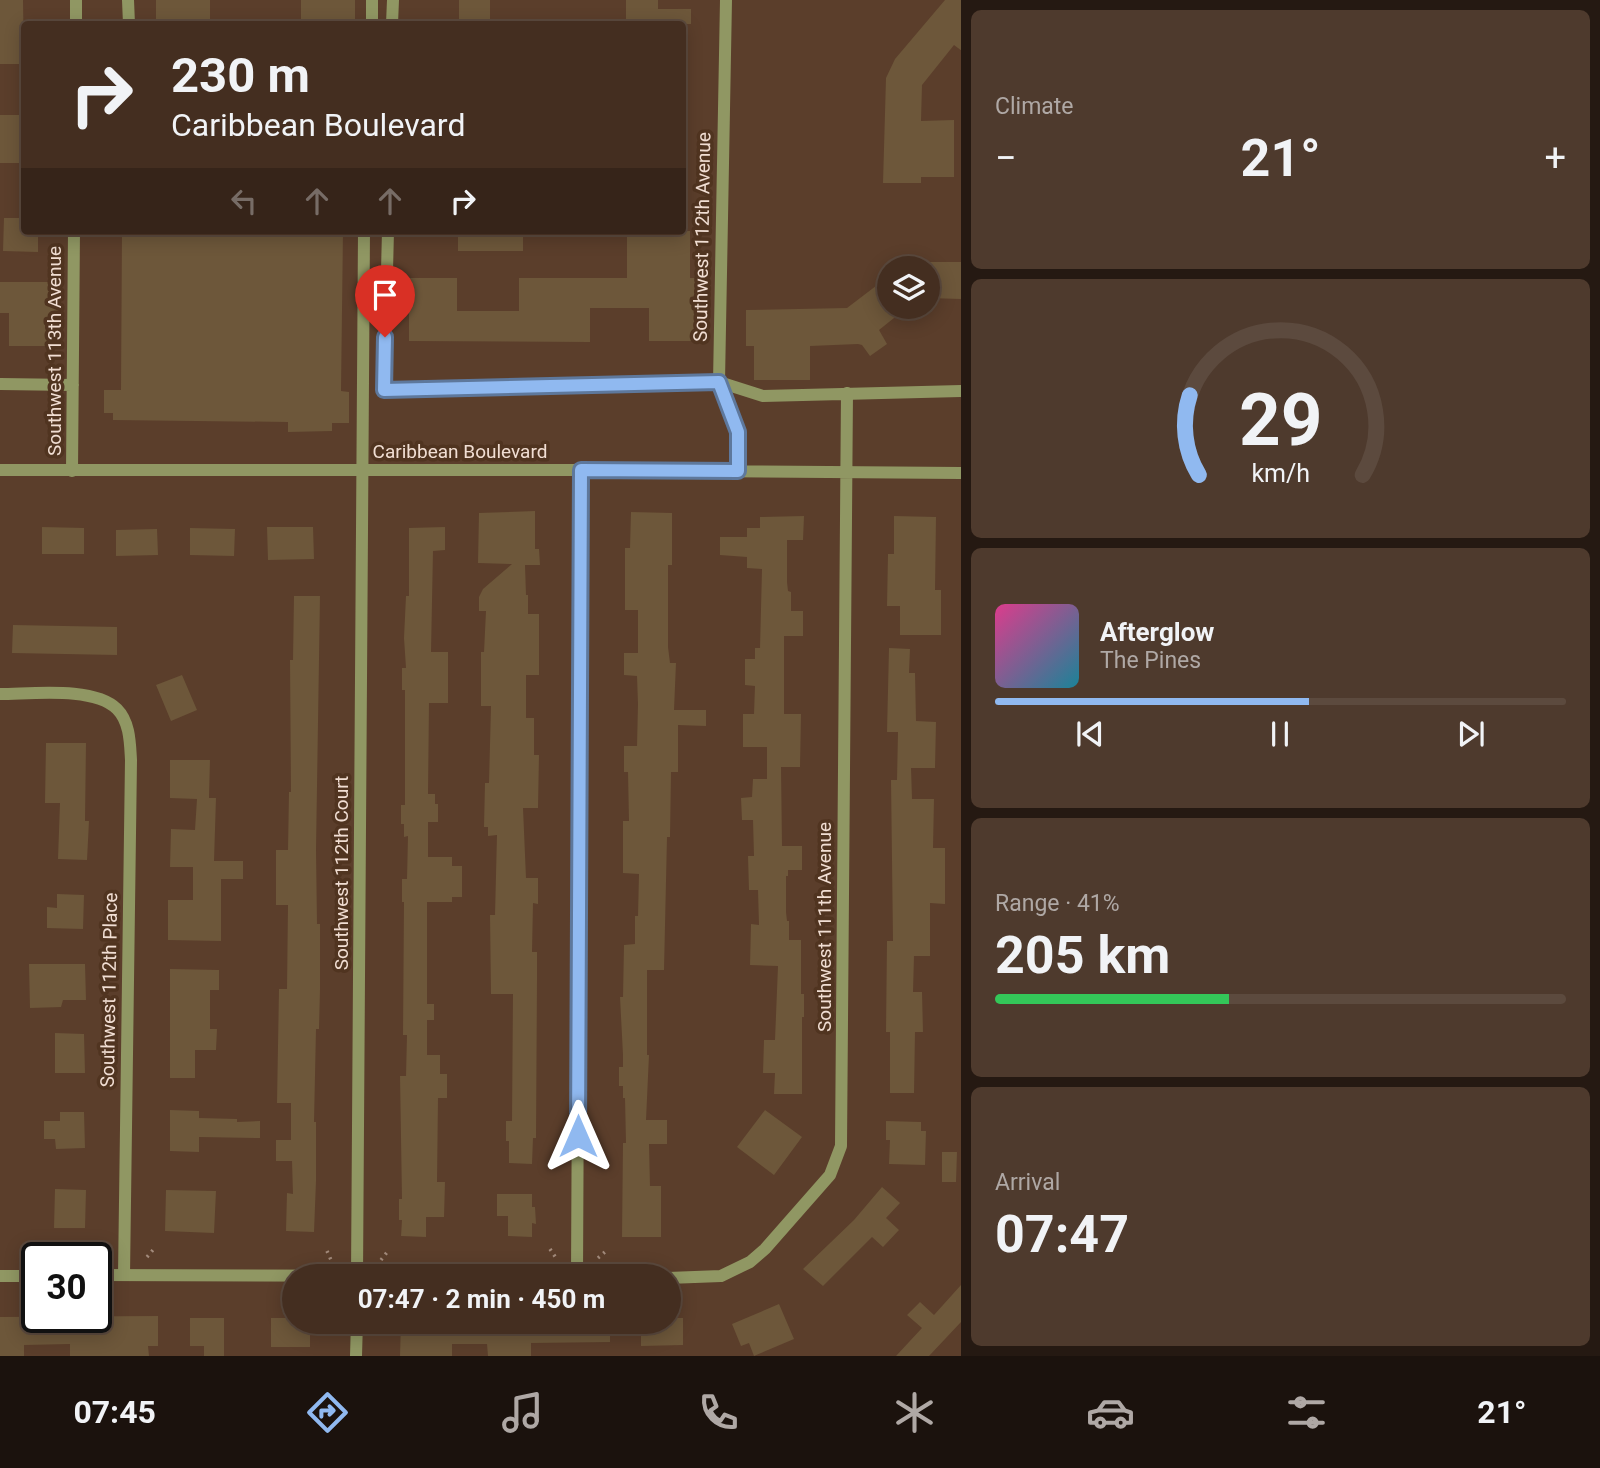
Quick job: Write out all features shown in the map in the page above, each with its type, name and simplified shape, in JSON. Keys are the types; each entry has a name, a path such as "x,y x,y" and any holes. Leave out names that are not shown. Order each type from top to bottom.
{"street":[{"path":"75,21 76,0"},
{"path":"128,0 128,21"},
{"path":"372,0 372,21"},
{"path":"392,21 393,0"},
{"name":"Southwest 112th Avenue","path":"726,0 719,382 738,432 738,471"},
{"name":"Southwest 113th Avenue","path":"72,471 74,235"},
{"name":"Southwest 112th Court","path":"357,1264 365,235"},
{"path":"388,235 384,390 719,382 763,396 961,391"},
{"path":"0,384 73,384"},
{"name":"Southwest 111th Avenue","path":"681,1278 721,1276 750,1262 765,1249 830,1175 841,1146 847,393"},
{"name":"Caribbean Boulevard","path":"0,470 961,473"},
{"path":"577,1264 581,470"},
{"name":"Southwest 112th Place","path":"0,694 87,695 98,698 118,709 128,731 131,760 124,1275"},
{"path":"112,1275 282,1275"},
{"path":"0,1276 21,1276"},
{"path":"356,1356 357,1334"}],"path":[{"path":"550,1249 556,1258"},
{"path":"147,1257 153,1250"},
{"path":"327,1251 331,1260"},
{"path":"381,1260 388,1251"},
{"path":"598,1258 606,1251"}],"building":[{"path":"0,0 23,0 21,64 0,64"},
{"path":"156,0 210,0 210,21 156,21"},
{"path":"301,0 355,0 355,21 301,21"},
{"path":"459,0 490,0 490,21 459,21"},
{"path":"626,0 658,0 658,9 691,9 691,24 686,24 686,21 626,21"},
{"path":"945,0 961,0 961,50 954,45 922,85 921,121 954,120 954,177 921,177 921,183 883,183 886,78 895,59"},
{"path":"0,115 21,115 21,163 0,163"},
{"path":"4,218 21,218 21,235 38,235 38,252 3,251"},
{"path":"686,231 690,231 690,278 697,278 697,341 649,341 649,308 590,308 590,342 409,341 409,278 457,278 457,311 519,311 519,278 627,278 627,235 686,235"},
{"path":"122,235 343,235 341,391 349,392 349,423 332,423 332,431 288,432 288,422 113,420 113,413 104,413 104,390 121,390"},
{"path":"458,235 523,235 523,251 458,251"},
{"path":"940,262 961,262 961,299 940,298"},
{"path":"0,282 59,282 59,346 9,346 9,313 0,313"},
{"path":"877,285 877,319 893,319 879,330 887,344 870,356 862,345 858,344 810,346 810,380 754,380 754,346 746,346 746,310 847,308"},
{"path":"535,511 535,549 539,549 540,565 525,565 528,614 539,614 539,675 526,675 526,718 534,718 534,755 539,755 538,808 523,808 526,878 538,878 538,904 533,903 532,952 537,952 537,979 536,1138 533,1138 532,1164 509,1163 506,1121 512,1121 513,994 491,994 490,915 495,915 497,835 488,836 488,827 484,827 485,783 489,783 491,706 481,706 481,652 484,652 486,611 479,611 479,597 483,589 512,564 478,563 479,513"},
{"path":"631,512 672,513 672,565 668,565 668,647 670,663 676,663 674,710 706,710 706,726 678,725 678,772 671,772 670,837 667,837 664,970 647,970 649,1055 646,1120 667,1120 667,1144 649,1144 650,1186 661,1186 661,1237 622,1237 623,1143 626,1143 625,1098 623,1086 619,1086 619,1067 623,1067 620,997 623,997 624,945 635,944 639,874 623,873 623,821 629,821 628,772 624,772 624,746 637,746 638,704 637,676 624,675 624,653 638,653 638,610 625,610 625,548 630,548"},
{"path":"804,516 803,540 787,540 787,582 788,591 791,592 791,611 803,611 803,636 784,636 784,714 801,714 800,767 781,767 782,846 802,846 802,870 788,870 786,876 786,912 789,940 801,940 801,994 804,994 802,1094 774,1094 775,1073 763,1073 764,1040 775,1040 778,966 750,965 751,924 759,925 758,890 749,890 748,856 754,856 753,820 742,820 741,798 752,797 753,779 767,779 767,747 743,747 743,714 754,714 755,686 745,685 745,659 755,659 755,648 760,648 762,569 747,568 747,557 720,555 720,537 747,537 747,528 760,528 760,517"},
{"path":"894,516 936,517 935,590 941,590 941,635 900,635 900,606 887,606 888,554 894,554"},
{"path":"42,527 84,528 84,554 42,554"},
{"path":"267,527 313,527 314,559 268,560"},
{"path":"445,527 445,550 433,551 431,652 448,652 448,703 429,703 428,794 435,794 438,822 428,822 428,857 452,857 452,866 462,866 462,897 452,897 452,902 427,902 427,1004 434,1004 434,1020 427,1020 427,1055 440,1055 440,1074 447,1074 447,1098 438,1098 437,1182 445,1182 444,1217 426,1217 426,1237 401,1236 400,1076 406,1076 407,1035 403,1035 402,879 407,879 408,836 404,837 404,824 401,824 401,805 405,805 405,690 402,690 402,668 406,668 404,638 406,596 409,596 409,528"},
{"path":"190,528 235,529 234,556 190,555"},
{"path":"157,529 158,555 116,556 116,530"},
{"path":"294,596 320,596 316,850 320,990 319,1029 316,1029 314,1232 286,1231 287,1193 293,1194 292,1161 276,1161 276,1140 291,1140 291,1103 277,1103 279,989 287,989 288,905 276,905 276,850 288,850 291,792 290,660 293,660"},
{"path":"13,625 117,627 117,655 12,653"},
{"path":"889,648 910,649 909,673 915,673 916,721 936,722 935,768 911,768 912,799 934,799 933,848 945,848 945,904 930,903 930,956 914,956 913,992 922,992 923,1032 915,1032 914,1093 890,1093 890,1032 886,1032 887,941 893,941 891,780 897,780 898,732 887,732"},
{"path":"182,675 197,710 171,721 156,685"},
{"path":"46,743 86,743 85,821 89,821 87,860 58,859 60,803 45,803"},
{"path":"170,760 210,760 209,798 216,798 214,861 243,861 243,879 221,879 221,941 168,940 168,900 193,900 193,867 170,867 171,829 195,830 197,799 170,798"},
{"path":"57,894 84,895 83,929 47,928 47,907 57,908"},
{"path":"29,964 85,964 86,1000 63,1000 61,1007 30,1008"},
{"path":"170,969 219,970 219,990 210,990 210,1029 217,1029 216,1050 195,1050 195,1078 170,1078"},
{"path":"55,1033 84,1034 85,1073 55,1073"},
{"path":"170,1110 199,1111 199,1118 237,1119 237,1122 260,1121 260,1138 199,1137 199,1152 170,1151"},
{"path":"765,1110 802,1137 774,1175 737,1147"},
{"path":"60,1112 84,1112 85,1148 56,1149 55,1139 44,1139 44,1121 60,1121"},
{"path":"886,1121 921,1122 921,1131 926,1131 925,1165 889,1164 890,1140 886,1140"},
{"path":"942,1152 957,1152 956,1182 942,1182"},
{"path":"882,1187 900,1203 886,1218 899,1230 883,1247 872,1237 823,1286 803,1269 854,1220"},
{"path":"55,1189 86,1190 85,1228 54,1228"},
{"path":"166,1190 216,1191 214,1233 165,1231"},
{"path":"497,1194 532,1194 536,1224 532,1223 532,1237 508,1236 508,1216 497,1216"},
{"path":"961,1285 961,1322 929,1356 896,1356 922,1328 907,1315 920,1302 934,1315"},
{"path":"779,1304 794,1339 754,1356 749,1343 741,1346 732,1324"},
{"path":"112,1316 158,1316 158,1346 148,1346 149,1356 70,1356 70,1344 24,1345 24,1356 0,1356 0,1317 21,1317 21,1333 112,1333"},
{"path":"190,1318 224,1318 224,1356 204,1356 204,1346 190,1346"},
{"path":"271,1318 282,1318 282,1334 310,1334 310,1347 271,1347"},
{"path":"683,1318 683,1345 641,1346 641,1334 681,1334"},
{"path":"401,1334 610,1334 610,1342 531,1343 531,1356 488,1356 487,1344 452,1344 452,1356 400,1356"}],"route":[{"path":"385,337 384,390 719,382 738,432 738,471 581,470 578,1136"}]}
